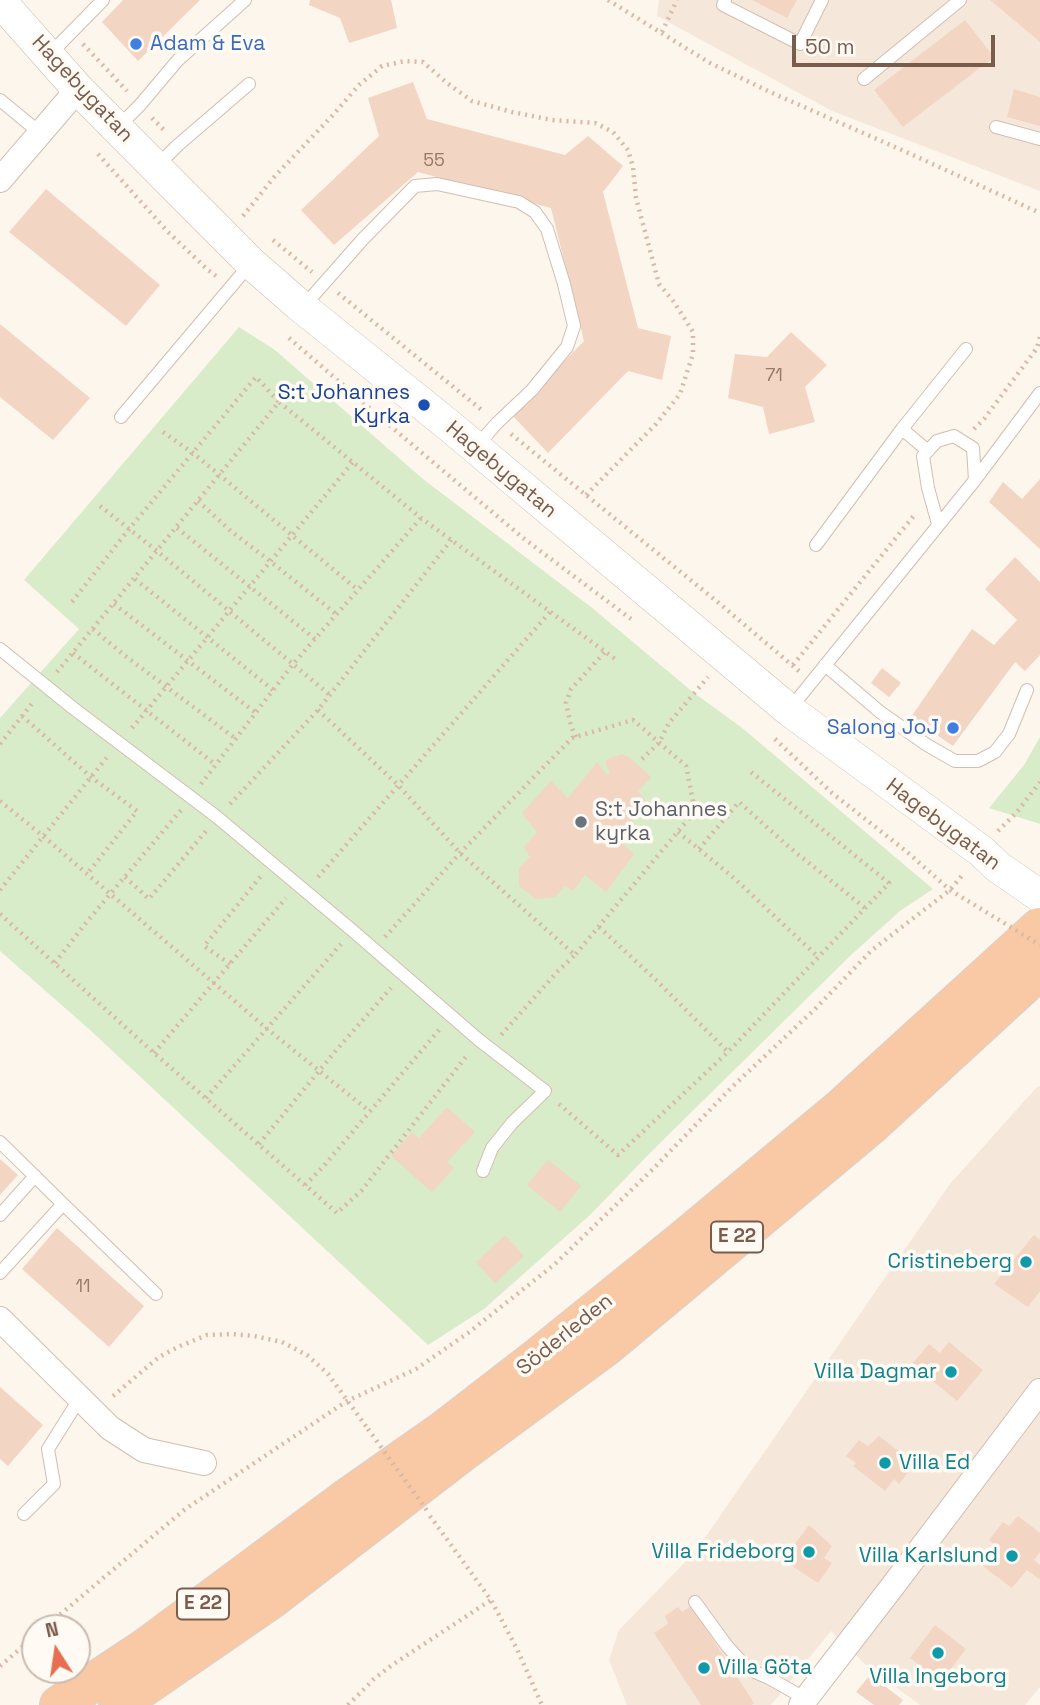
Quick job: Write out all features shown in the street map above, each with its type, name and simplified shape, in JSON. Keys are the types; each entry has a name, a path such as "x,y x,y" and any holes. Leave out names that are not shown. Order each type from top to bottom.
{"highway":[{"name":"Söderleden","path":"59,1705 145,1647 441,1432 538,1357 684,1240 841,1108 1040,927"},
{"name":"Söderleden","path":"118,1705 272,1599 463,1452 607,1346 869,1127 1040,970"}],"street":[{"name":"Hagebygatan","path":"0,1 78,89 251,263 302,307 475,447 789,710 1040,897"},
{"path":"0,180 78,89"},
{"path":"0,1319 110,1428 145,1450 204,1463"},
{"path":"804,1702 1040,1391"}],"lane":[{"path":"49,55 103,0"},
{"path":"117,128 178,60 245,0"},
{"path":"725,0 723,5 800,44 822,0"},
{"path":"864,79 960,0"},
{"path":"156,167 249,84"},
{"path":"0,100 40,133"},
{"path":"996,127 1040,139"},
{"path":"302,307 415,186 437,184 519,202 535,212 547,229 574,326 568,347 532,390 475,447"},
{"path":"121,417 251,263"},
{"path":"816,545 902,429 966,349"},
{"path":"789,710 975,480 1040,393"},
{"path":"902,429 928,451"},
{"path":"938,524 929,494 923,456 937,441 954,436 973,448 975,480"},
{"path":"0,649 217,817 484,1044 545,1091 492,1147 483,1171"},
{"path":"824,665 880,712 955,761 978,761 995,752 1009,734 1027,690"},
{"path":"0,1142 156,1294"},
{"path":"0,1215 35,1176"},
{"path":"0,1273 63,1204"},
{"path":"24,1514 54,1484 48,1449 87,1405"},
{"path":"695,1602 727,1646 748,1669 769,1678 804,1702"}],"path":[{"path":"608,0 710,64 1040,213"},
{"path":"662,32 677,0"},
{"path":"71,32 178,145"},
{"path":"235,205 250,220"},
{"path":"265,233 793,665 913,518 929,494"},
{"path":"954,436 972,432 984,419 1037,348 1040,337"},
{"path":"72,602 256,377 279,402 421,517 618,661"},
{"path":"0,744 45,685 279,402"},
{"path":"163,432 193,453 358,590"},
{"path":"0,890 353,462"},
{"path":"198,501 232,532 336,614"},
{"path":"100,506 330,695"},
{"path":"55,963 191,797 293,664 421,517"},
{"path":"177,528 315,639"},
{"path":"125,877 149,899 217,817 318,710 453,539"},
{"path":"135,579 273,690"},
{"path":"114,604 256,713"},
{"path":"155,1053 230,964 398,785 550,612"},
{"path":"93,629 236,739"},
{"path":"576,737 566,703 570,690 606,652"},
{"path":"73,653 216,765"},
{"path":"642,759 659,743 669,723 707,679 716,687"},
{"path":"318,710 398,785 460,853 575,954"},
{"path":"22,716 91,777 137,811 87,874"},
{"path":"0,914 337,1213 362,1190 484,1044 575,954 695,811 686,766 633,720 572,738 460,853 373,949"},
{"path":"774,738 832,793 950,890 1040,945"},
{"path":"545,1091 618,1155 728,1052 889,883 751,772"},
{"path":"0,801 266,1028 369,1111"},
{"path":"699,849 739,802 789,847 865,908"},
{"path":"678,832 734,878 818,957"},
{"path":"230,964 204,946 272,862"},
{"path":"61,1614 184,1510 347,1401 416,1369 468,1333 555,1264 872,950 950,890"},
{"path":"599,927 728,1052"},
{"path":"206,1098 353,931"},
{"path":"259,1144 403,974"},
{"path":"305,1185 451,1016"},
{"path":"87,1405 159,1357 207,1335 232,1334 282,1342 307,1355 328,1374 491,1600 517,1649 541,1705"},
{"path":"350,1704 392,1665 491,1600"},
{"path":"0,1665 21,1648"}],"shaded area":[{"path":"659,0 1040,0 1040,191 832,111 657,16"},
{"path":"1040,1086 1040,1687 1025,1705 920,1705 864,1663 831,1631 771,1705 627,1705 609,1660 619,1630 695,1552 950,1184"}],"green space":[{"path":"239,327 275,350 423,479 591,607 694,693 741,727 933,889 900,911 850,956 590,1215 484,1309 428,1345 90,1030 0,951 0,718 79,629 24,580"},
{"path":"1040,737 1040,824 989,808 1024,765"}],"building":[{"path":"123,0 200,0 138,61 102,22"},
{"path":"310,0 391,0 397,28 349,43 340,18 309,5"},
{"path":"752,0 797,0 787,18"},
{"path":"990,0 1040,0 1040,42"},
{"path":"965,20 994,57 903,127 874,90"},
{"path":"413,82 427,119 565,155 588,136 623,166 603,192 638,328 671,336 662,380 628,371 548,453 512,415 584,341 551,208 418,172 334,245 301,210 379,136 368,98"},
{"path":"1014,89 1040,97 1040,126 1007,117"},
{"path":"46,189 160,285 126,326 9,232"},
{"path":"0,324 90,398 53,440 0,397"},
{"path":"791,332 827,365 805,387 815,422 769,434 763,407 728,398 735,354 767,357"},
{"path":"1040,479 1040,549 989,502 1003,482 1022,499"},
{"path":"1015,557 1040,582 1040,655 1025,671 1015,662 953,746 911,717 972,629 994,645 1017,620 985,589"},
{"path":"882,668 901,683 889,697 871,683"},
{"name":"S:t Johannes kyrka","path":"621,754 629,757 651,777 638,791 649,805 617,839 634,854 606,892 585,875 573,891 565,886 555,897 536,899 519,886 519,868 530,857 524,847 537,832 522,813 551,781 568,798 597,762 607,775 610,772 606,760"},
{"path":"447,1107 475,1132 447,1162 454,1168 432,1192 391,1156 412,1132 419,1138"},
{"path":"0,1159 18,1175 0,1195"},
{"path":"548,1160 581,1186 560,1212 527,1185"},
{"path":"57,1228 144,1306 109,1347 22,1269"},
{"path":"505,1235 524,1256 495,1283 476,1262"},
{"name":"Cristineberg","path":"1034,1235 1040,1240 1040,1291 1028,1307 994,1284"},
{"name":"Villa Dagmar","path":"949,1342 983,1370 957,1401 912,1364 929,1344 940,1353"},
{"path":"0,1387 43,1425 8,1466 0,1459"},
{"name":"Villa Ed","path":"879,1436 915,1464 899,1484 894,1479 885,1491 853,1466 856,1463 846,1456 859,1440 868,1446"},
{"name":"Villa Karlslund","path":"1018,1516 1040,1533 1040,1552 1034,1560 1040,1565 1040,1578 1027,1570 1012,1588 980,1564 995,1545 989,1540 1003,1522 1009,1526"},
{"name":"Villa Frideborg","path":"809,1525 832,1546 824,1558 832,1563 818,1583 783,1560"},
{"name":"Villa Göta","path":"691,1606 754,1703 752,1705 701,1705 654,1633 668,1624 665,1616 678,1607 682,1612"},
{"name":"Villa Ingeborg","path":"935,1625 966,1649 941,1682 910,1658"},
{"path":"870,1675 903,1700 899,1705 874,1705 856,1692"}],"place":[{"name":"Adam & Eva","path":"136,44"},
{"name":"S:t Johannes Kyrka","path":"424,405"},
{"name":"Salong JoJ","path":"953,728"},
{"name":"S:t Johannes kyrka","path":"581,822"},
{"name":"Cristineberg","path":"1026,1262"},
{"name":"Villa Dagmar","path":"951,1372"},
{"name":"Villa Ed","path":"885,1463"},
{"name":"Villa Frideborg","path":"809,1552"},
{"name":"Villa Karlslund","path":"1012,1556"},
{"name":"Villa Ingeborg","path":"938,1653"},
{"name":"Villa Göta","path":"704,1668"}]}
